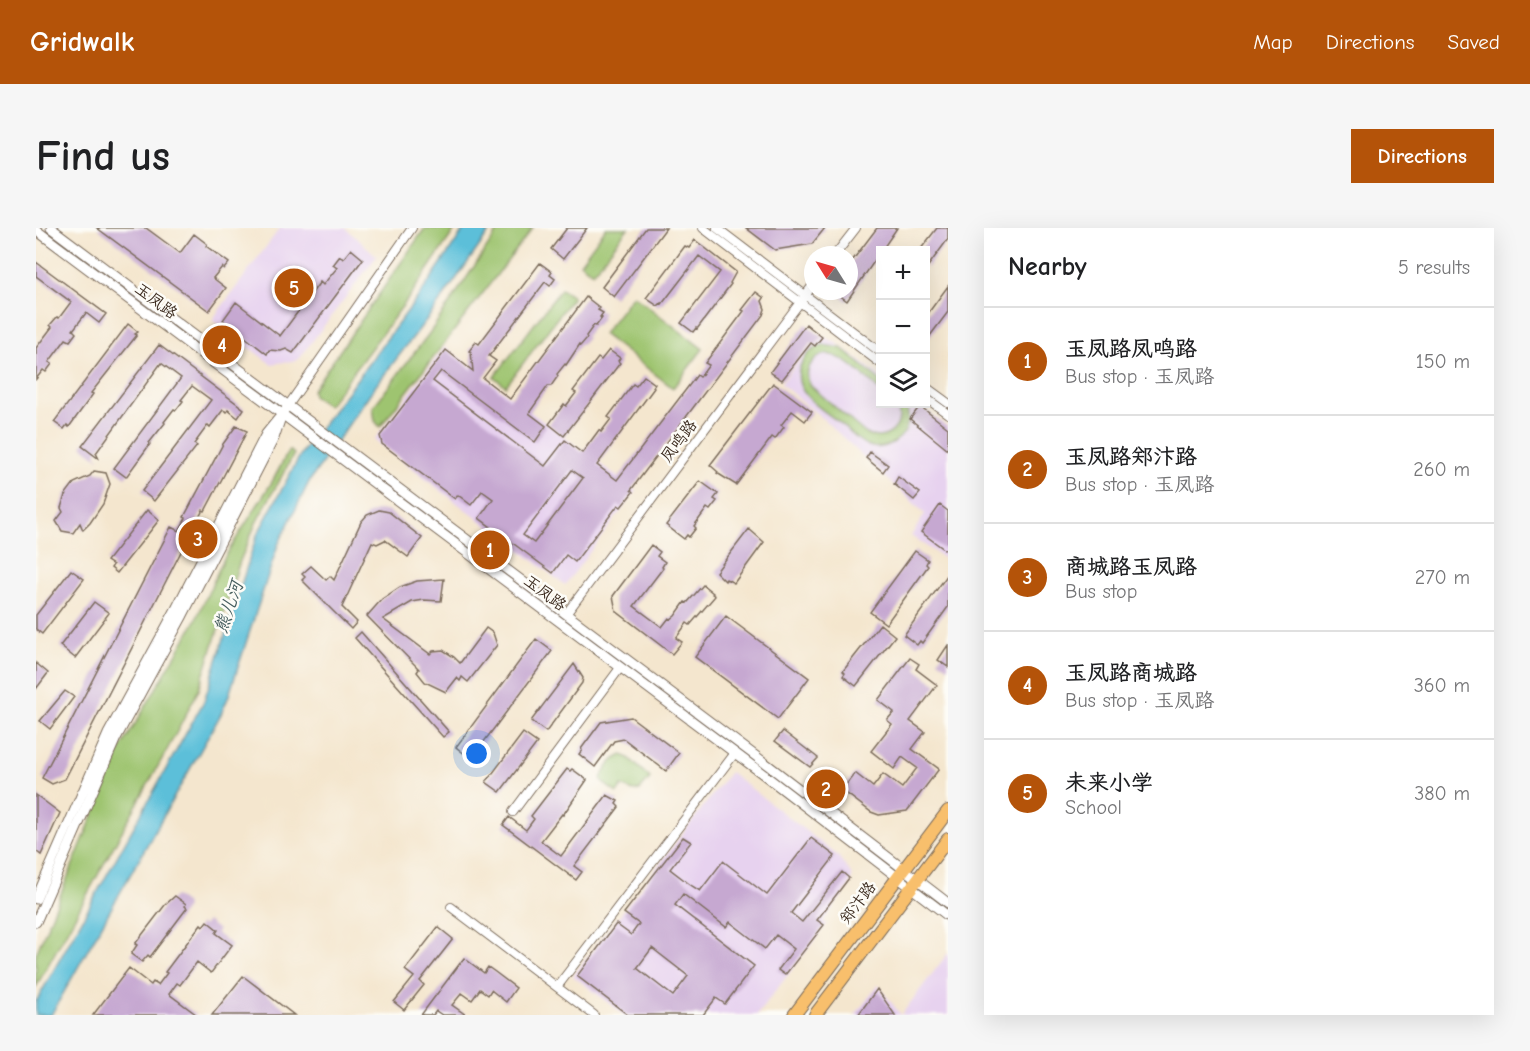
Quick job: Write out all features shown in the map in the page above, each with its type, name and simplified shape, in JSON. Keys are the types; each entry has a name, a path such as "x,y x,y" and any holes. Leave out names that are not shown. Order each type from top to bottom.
{"main road":[{"name":"郑汴路","path":"794,1015 948,811"},
{"name":"郑汴路","path":"815,1015 948,839"}],"street":[{"name":"玉凤路","path":"51,228 770,766 901,873 948,916"},
{"path":"36,899 108,734 175,611 266,434 412,228"},
{"path":"703,228 876,349"},
{"path":"717,228 876,360"},
{"path":"842,246 856,228"},
{"name":"玉凤路","path":"36,230 620,668 901,873"},
{"name":"凤鸣路","path":"566,614 804,296"},
{"path":"930,390 948,404"},
{"path":"930,401 948,414"},
{"path":"36,922 116,738 183,615 274,438 282,414"},
{"path":"513,812 620,668"},
{"path":"557,987 735,753"},
{"name":"玉凤路","path":"914,884 948,903"},
{"path":"451,907 594,1015"}],"shaded area":[{"path":"280,228 345,228 377,256 298,360 271,364 212,320"},
{"path":"823,337 835,342 876,373 876,408 922,408 948,427 948,561 911,536 925,514 820,416 781,384 811,345 815,347"},
{"path":"445,347 636,491 565,585 374,440"},
{"path":"730,772 837,855 852,878 848,888 823,921 827,924 757,1015 624,1015 573,976"},
{"path":"948,953 948,1015 901,1015"},
{"path":"878,985 901,1015 855,1015"}],"green space":[{"path":"425,228 456,228 407,300 328,406 313,396 312,391"},
{"path":"500,228 533,228 380,427 375,421 373,407 431,331"},
{"path":"606,228 628,228 593,273 580,263"},
{"path":"561,289 573,297 506,386 494,377"},
{"path":"633,295 703,349 673,388 603,334"},
{"path":"823,345 841,348 876,377 876,387 847,362 827,355 819,357 809,367 808,375 811,386 865,433 873,436 880,437 893,431 899,419 896,408 906,408 908,422 899,438 882,447 865,444 810,400 800,385 798,376 804,359 815,348"},
{"path":"289,450 294,454 256,523 240,561 199,689 36,987 36,954 120,750 194,624 224,558 272,482"},
{"path":"622,755 629,758 650,778 640,790 633,791 622,786 617,793 603,783 601,778 605,771"}],"water":[{"path":"465,228 492,228 437,306 371,392 309,482 278,545 221,714 51,1015 36,1015 36,1002 204,701 257,535 301,454 424,289"}],"building":[{"path":"97,228 146,228 180,253 194,234 229,263 224,269 222,267 213,278 226,288 209,311"},
{"path":"567,228 587,228 563,259 551,249"},
{"path":"646,228 666,228 614,297 602,287"},
{"path":"746,228 825,228 812,244 775,250"},
{"path":"877,228 897,228 885,246 876,246 876,259 858,285 858,253"},
{"path":"937,228 948,228 948,239 930,264 930,246 923,246"},
{"path":"695,240 736,272 731,284 693,332 681,323 720,272 699,256 662,304 658,306 646,298 685,246 689,248"},
{"path":"351,249 363,259 293,353 286,349 269,350 267,354 223,320 236,302 280,336 320,282 323,285 337,268 333,265 340,256 343,259"},
{"path":"36,262 106,314 99,323 86,313 73,330 76,333 70,341 66,339 49,362 52,364 46,372 43,370 36,379 36,348 52,327 50,325 57,317 59,318 71,302 36,276"},
{"path":"540,263 552,272 550,275 555,279 550,286 545,282 489,356 496,361 483,378 510,399 586,297 600,308 598,310 603,313 600,317 602,318 596,326 594,325 586,336 587,338 580,344 529,413 546,426 535,442 441,371 433,381 545,466 565,440 582,453 599,430 601,432 611,419 608,417 633,384 636,386 644,376 655,384 654,388 597,465 617,480 697,375 700,377 709,365 705,363 756,292 764,298 762,301 765,309 763,315 631,490 633,492 621,507 618,505 575,562 566,555 553,573 479,518 493,499 482,491 471,505 458,495 455,499 382,444 380,436 446,350 473,371 469,351 476,342 479,344","holes":["572,470 583,478 534,543 523,535"]},
{"path":"948,286 948,312 930,336 930,311"},
{"path":"128,324 138,332 135,334 137,335 91,393 93,394 69,427 67,425 64,429 54,422"},
{"path":"806,324 822,337 815,346 811,343 782,380 770,372"},
{"path":"159,345 244,409 238,418 228,410 227,412 223,410 210,427 208,425 194,444 197,446 154,501 142,491 211,400 192,386 126,477 114,468 181,378 161,363 96,453 99,459 82,446"},
{"path":"609,350 620,358 618,361 620,363 564,436 549,424 564,404 566,406 576,393 573,391 598,358 601,360"},
{"path":"773,383 812,412 805,421 792,411 781,425 784,427 775,439 772,437 736,485 717,473 710,465"},
{"path":"918,408 923,408 948,428 948,450 910,419"},
{"path":"236,426 247,431 205,511 203,510 189,536 65,779 52,784 42,778 171,527 179,531 186,518 184,517 223,444"},
{"path":"870,452 888,465 883,472 866,458"},
{"path":"94,471 106,473 110,484 103,504 83,530 80,523 73,533 62,531 56,521 63,512 61,508 65,495 74,483 90,476"},
{"path":"898,477 920,493 914,500 894,484"},
{"path":"700,481 718,494 714,499 717,501 710,510 707,508 694,526 696,528 689,537 687,535 684,539 666,525"},
{"path":"940,505 948,511 948,552 921,532"},
{"path":"147,510 159,520 117,573 111,568 113,565 107,561"},
{"path":"379,510 389,512 422,538 408,557 385,540 377,544 372,542 342,607 357,622 351,629 302,580 305,577 302,574 311,566 326,580 330,576 334,580 361,522 367,515"},
{"path":"749,529 764,542 734,583 726,579 725,581 716,572"},
{"path":"651,545 660,552 657,556 665,562 663,568 634,606 662,627 703,585 715,596 690,625 687,623 676,638 682,642 672,654 616,611 613,596"},
{"path":"915,551 928,560 926,564 928,566 886,624 870,612"},
{"path":"71,570 84,579 42,634 36,629 36,615"},
{"path":"948,574 948,607 922,643 920,641 917,645 904,635"},
{"path":"444,579 441,601 412,602 383,619 430,654 433,651 443,650 460,663 486,628 493,633 497,645 468,682 462,677 460,681 457,678 446,692 425,682 417,672 419,669 367,616 382,599 400,587 417,581"},
{"path":"94,602 109,613 75,658 60,646"},
{"path":"726,616 809,678 778,719 695,657"},
{"path":"880,624 895,636 856,686 843,676 845,673 843,671"},
{"path":"361,632 449,732 443,737 355,638"},
{"path":"536,639 552,651 471,759 456,747"},
{"path":"948,645 948,667 938,660"},
{"path":"910,658 919,664 916,669 937,685 910,721 925,732 912,749 939,769 907,811 879,815 871,812 842,790 855,773 873,787 883,774 902,788 917,768 902,757 894,769 871,751 892,724 887,720 894,712 878,700"},
{"path":"36,663 48,673 36,689"},
{"path":"574,664 583,678 582,683 546,732 531,721"},
{"path":"65,691 74,697 50,729 40,721"},
{"path":"631,717 679,753 666,771 624,739 614,741 595,767 579,754 601,722"},
{"path":"783,731 818,758 810,767 775,741"},
{"path":"523,733 537,743 500,792 486,782"},
{"path":"567,769 570,771 572,769 587,780 563,815 541,841 561,856 607,795 618,801 616,804 619,807 574,866 582,872 576,880 503,825 509,817 526,830 534,819 531,816"},
{"path":"36,795 60,813 41,855 36,851"},
{"path":"683,837 691,842 670,869 692,886 700,891 723,861 767,895 811,838 835,856 791,913 802,922 842,872 849,878 817,920 824,925 785,975 778,970 794,949 776,935 765,949 730,922 726,927 683,894 675,905 754,966 725,1004 716,998 703,1015 628,1015 577,976 616,924 631,935 639,924 624,913","holes":["652,948 688,976 673,996 637,968"]},
{"path":"175,896 186,904 187,908 150,957 148,955 142,962 131,954 137,945 135,944 165,905"},
{"path":"207,921 218,930 216,933 232,945 211,973 197,962 180,985 177,983 169,994 197,1015 93,1015 129,968 151,985 153,982 158,985 201,924 203,926"},
{"path":"438,927 453,939 420,981 424,985 404,1010 394,1002 414,977 405,970"},
{"path":"464,958 484,973 488,967 516,988 506,1002 491,990 488,995 480,989 472,1000 462,993 452,1005 466,1015 442,1015 436,1011 433,1015 421,1015"},
{"path":"243,976 294,1015 212,1015"},
{"path":"877,989 895,1015 858,1015"}],"place":[{"name":"未来小学","path":"294,288"},
{"name":"玉凤路商城路","path":"222,345"},
{"name":"商城路玉凤路","path":"198,539"},
{"name":"玉凤路凤鸣路","path":"490,550"},
{"name":"玉凤路郑汴路","path":"826,789"}],"water label":[{"name":"熊儿河","path":"229,607"}]}
